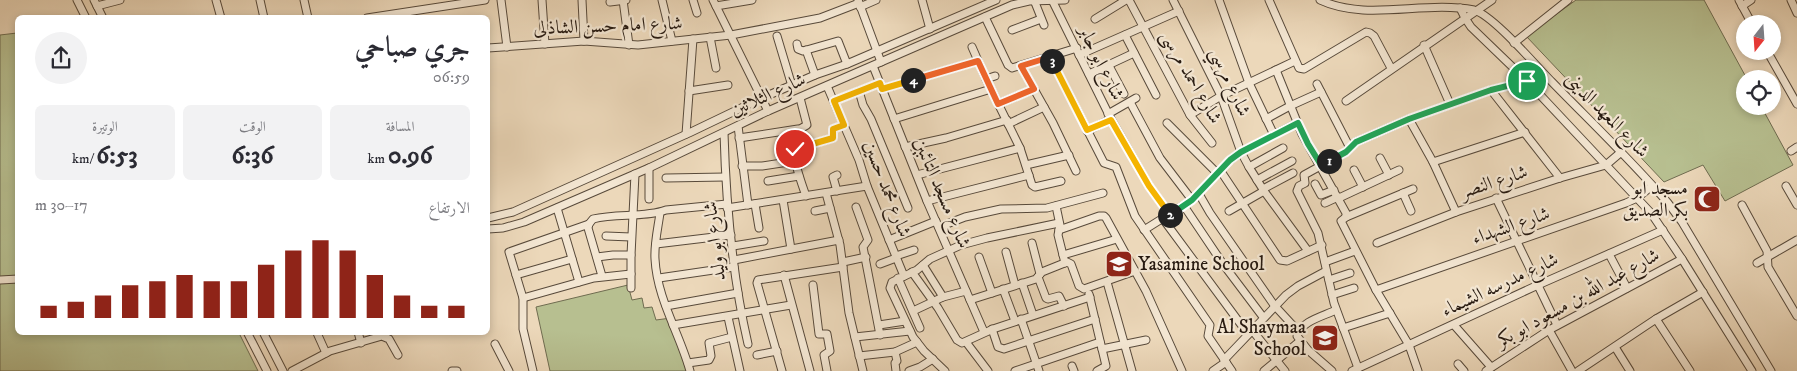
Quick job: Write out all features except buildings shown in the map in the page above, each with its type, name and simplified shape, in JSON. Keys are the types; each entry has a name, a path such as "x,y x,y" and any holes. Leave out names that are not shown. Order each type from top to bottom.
{"street":[{"path":"77,0 84,15"},
{"path":"101,15 95,3 120,0"},
{"path":"216,0 220,15"},
{"path":"260,0 263,15"},
{"path":"304,0 307,15"},
{"path":"387,15 485,0"},
{"path":"501,0 507,47"},
{"path":"542,0 545,44"},
{"path":"582,0 584,41"},
{"path":"610,2 624,0 629,45"},
{"path":"662,0 672,42"},
{"path":"693,0 697,13"},
{"path":"752,0 715,3 768,111"},
{"name":"شارع امام حسن الشاذلى","path":"490,48 584,41 629,45 731,35 820,18 859,3 876,0"},
{"path":"922,0 930,29"},
{"name":"شارع الثلاثين","path":"490,218 513,212 688,134 762,98 815,75 877,52 996,0"},
{"path":"1012,30 1042,22 1034,0"},
{"name":"شارع الثلاثين","path":"490,229 517,225 557,208 649,168 768,111 1018,3 1034,0 1065,0"},
{"path":"1095,19 1128,0"},
{"name":"شارع احمد مرسى","path":"1128,0 1190,115 1212,143"},
{"name":"شارع مرسي","path":"1173,0 1221,96 1241,152 1249,167 1263,190 1308,251"},
{"path":"1219,0 1249,83 1274,134"},
{"path":"1269,0 1299,68 1304,69 1366,32 1374,36 1391,68"},
{"name":"شارع المعهد الدينى","path":"1320,0 1356,9 1387,4 1427,2 1476,11 1496,25 1668,203 1682,222 1771,371"},
{"path":"1352,0 1356,9"},
{"path":"1514,43 1568,0"},
{"path":"1747,15 1740,3 1751,0"},
{"name":"شارع ابو جابر","path":"1053,1 1089,74 1106,102 1109,117 1149,186 1170,215"},
{"path":"1346,101 1424,45 1490,1"},
{"path":"859,3 881,62"},
{"name":"شارع المعهد الدينى","path":"1460,8 1471,27 1527,81 1637,198 1663,230 1752,371"},
{"path":"985,17 1008,65 1012,68 1050,57 1078,52 1125,35 1179,11"},
{"path":"1125,35 1156,95"},
{"path":"777,36 792,86"},
{"path":"710,37 716,68"},
{"path":"693,39 688,134 696,146"},
{"path":"797,44 800,50 806,50 838,41 847,64"},
{"path":"1424,45 1450,104"},
{"path":"972,48 1020,148 1033,186 1061,180"},
{"path":"806,50 815,75"},
{"path":"1089,74 1134,53"},
{"path":"1050,57 1104,163 1116,167 1133,212 1210,325 1208,336 1232,371"},
{"path":"1772,60 1797,104"},
{"path":"834,101 859,91 978,61"},
{"path":"1190,115 1221,96 1295,61"},
{"path":"1108,64 1124,94"},
{"name":"شارع مسجد التائبين","path":"873,66 927,201 984,332"},
{"path":"1021,66 1076,171"},
{"path":"1276,70 1298,123 1346,213 1346,217"},
{"path":"986,79 994,76"},
{"path":"1361,369 1336,310 1326,271 1322,245 1297,191 1299,186 1305,183 1303,177 1305,173 1346,152 1356,142 1409,119 1491,90 1527,81"},
{"path":"1317,84 1350,148"},
{"path":"689,90 728,85"},
{"name":"شارع محمد حسين","path":"827,86 896,257 898,279"},
{"path":"894,119 991,89"},
{"path":"998,104 1034,89"},
{"path":"1491,90 1560,178"},
{"path":"859,91 863,105 871,119 908,208"},
{"path":"1266,119 1321,92"},
{"path":"739,138 798,129 807,125 800,98"},
{"path":"1087,130 1133,100 1160,158 1192,200"},
{"path":"905,147 1008,122 1044,107"},
{"path":"1409,119 1456,212"},
{"path":"1167,123 1218,171 1280,260 1287,261 1322,245"},
{"path":"1144,230 1192,200 1218,171 1241,152 1298,123"},
{"path":"795,149 833,138 833,129 844,125"},
{"path":"738,126 742,166 759,228"},
{"path":"798,129 794,136 795,161 806,196"},
{"path":"1432,162 1525,132"},
{"name":"شارع ابو وليد","path":"724,133 727,206 738,293 748,344"},
{"path":"917,175 1020,148"},
{"path":"1249,167 1283,148"},
{"name":"شارع النصر","path":"1377,243 1496,198 1606,165 1620,153"},
{"path":"1026,165 1069,155"},
{"path":"1380,158 1389,175"},
{"path":"742,166 762,166 795,161"},
{"path":"1257,180 1292,161"},
{"path":"649,168 649,199"},
{"path":"1354,170 1363,187"},
{"path":"1325,203 1399,170"},
{"path":"1229,211 1293,173"},
{"path":"632,288 630,255 635,174"},
{"path":"837,175 832,177 837,191"},
{"path":"927,201 1029,175"},
{"path":"768,181 799,176"},
{"path":"666,178 725,177"},
{"path":"1315,184 1321,195 1334,190"},
{"path":"602,276 589,228 590,221 597,218 660,213 666,210 752,204 867,186"},
{"name":"شارع الشهداء","path":"1376,290 1637,198 1652,186"},
{"path":"1786,186 1797,205"},
{"path":"1413,189 1346,217 1342,219 1341,223 1376,290 1409,345 1418,371"},
{"path":"826,193 839,240 848,306 863,371"},
{"path":"889,240 937,224 1001,209 1038,209 1103,193"},
{"path":"1403,193 1411,211"},
{"path":"1199,194 1274,306 1298,331"},
{"path":"1496,198 1557,326"},
{"path":"783,200 791,249"},
{"path":"1742,205 1767,251 1768,267 1797,316"},
{"path":"1056,206 1064,259 1070,264 1079,286 1088,289 1135,271"},
{"path":"1184,206 1223,264 1264,317"},
{"path":"856,207 868,241 863,247 880,335"},
{"path":"557,208 579,282"},
{"path":"815,211 830,208"},
{"path":"660,213 655,262 666,306 689,367 709,360 708,343 732,338"},
{"path":"945,371 917,342 910,331 890,288 898,279 948,250 987,238 1059,226 1101,216 1106,218 1135,271 1182,371"},
{"path":"1163,219 1250,332 1285,371"},
{"path":"533,371 523,329 522,298 509,253 511,250 564,232 589,228"},
{"name":"شارع مدرسه الشيماء","path":"1361,369 1538,285 1663,230"},
{"path":"656,244 731,235"},
{"path":"606,236 631,237"},
{"path":"970,300 1019,284 1039,275 1064,259 1117,239"},
{"path":"659,278 839,240"},
{"path":"1757,263 1797,240"},
{"path":"732,246 764,242"},
{"path":"1032,243 1039,275 1047,298 1059,296 1064,306"},
{"path":"880,264 914,250"},
{"path":"1325,262 1355,251"},
{"path":"1006,252 1033,315"},
{"path":"1609,254 1627,288"},
{"path":"596,257 630,255"},
{"path":"979,257 992,293"},
{"path":"782,371 757,283 759,279 866,258"},
{"path":"516,275 572,259"},
{"name":"شارع عبد الله بن مسعود ابو بكر","path":"1492,368 1549,330 1682,259"},
{"path":"923,265 943,297"},
{"path":"1212,371 1225,361 1274,306 1298,286 1326,271"},
{"path":"912,272 957,340 962,344 992,329 1090,297"},
{"path":"1328,280 1350,273"},
{"path":"522,298 602,276 631,274"},
{"path":"784,275 810,371"},
{"path":"898,279 920,328"},
{"path":"0,280 15,280"},
{"path":"1107,282 1126,344 1132,371"},
{"path":"813,285 820,334 827,334 830,351 824,355 827,371"},
{"path":"1332,295 1354,288"},
{"path":"1003,289 1028,341 1039,371"},
{"path":"1088,289 1106,366 1097,371"},
{"path":"913,311 932,301 966,291"},
{"path":"1578,371 1656,318 1703,292"},
{"path":"666,306 738,293"},
{"path":"673,325 791,305"},
{"path":"1332,371 1308,350 1297,336 1298,331 1304,325 1336,310"},
{"path":"1343,328 1390,313"},
{"path":"728,317 740,371"},
{"path":"1656,318 1688,368 1678,371"},
{"path":"992,329 998,346 1002,350 1095,319"},
{"path":"879,325 905,321"},
{"path":"1454,325 1492,368"},
{"path":"1549,330 1572,371"},
{"path":"855,338 910,331"},
{"path":"249,335 267,371"},
{"path":"251,340 260,335"},
{"path":"264,335 283,371"},
{"path":"318,335 326,353"},
{"path":"359,335 361,343"},
{"path":"292,371 326,353 384,336 389,339 398,355"},
{"path":"1015,371 1036,363 1101,345 1126,344 1146,340"},
{"path":"1264,371 1300,341"},
{"path":"859,356 895,352 917,342"},
{"path":"966,342 988,371"},
{"path":"495,344 509,371"},
{"path":"1615,347 1630,371"},
{"path":"757,355 777,351"},
{"path":"895,352 897,361 895,363 896,371"},
{"path":"909,371 921,369 933,359"},
{"path":"1458,364 1464,371"}],"green space":[{"path":"1576,0 1704,0 1742,70 1736,70 1736,115 1766,115 1793,165 1725,201 1703,165 1664,182 1526,36"},
{"path":"15,33 15,335 240,335 258,371 0,371 0,35"},
{"path":"628,285 632,300 642,298 644,308 652,307 656,320 671,318 689,371 550,371 536,307"}],"place":[{"name":"مسجد ابو بكر الصديق","path":"1707,199"},
{"name":"Yasamine School","path":"1119,264"},
{"name":"Al Shaymaa School","path":"1325,338"}],"route":[{"path":"795,149 834,137 833,129 844,125 834,101 880,83 882,89 978,61 998,104 1034,89 1021,66 1050,57 1087,130 1111,120 1149,186 1170,215 1199,194 1230,160 1241,152 1298,123 1302,134 1321,165 1346,152 1356,142 1409,119 1491,90 1527,81"}]}
